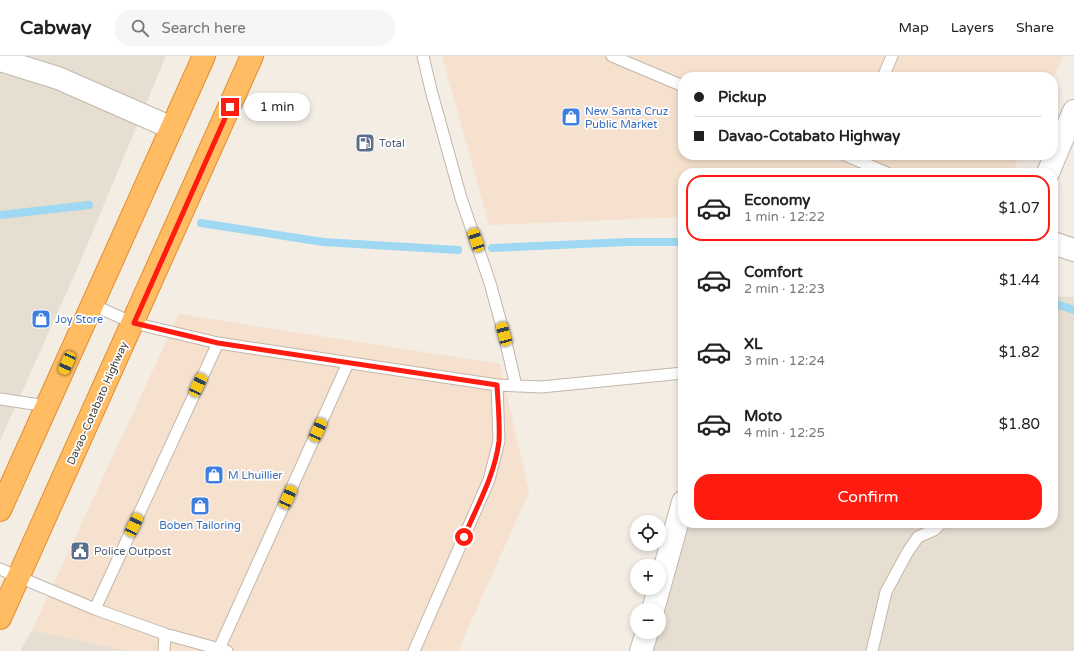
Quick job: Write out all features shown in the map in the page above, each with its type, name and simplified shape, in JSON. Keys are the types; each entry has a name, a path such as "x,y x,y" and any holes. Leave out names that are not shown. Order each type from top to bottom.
{"highway":[{"path":"3,496 47,406 204,56"},
{"name":"Davao-Cotabato Highway","path":"0,618 9,574 134,323 252,56"}],"street":[{"path":"0,60 58,78 172,128"},
{"path":"1058,149 1074,111"},
{"path":"1058,245 1074,250"},
{"path":"655,603 678,520"},
{"path":"641,651 645,639"}],"lane":[{"path":"423,56 461,198 490,283 516,386"},
{"path":"612,56 678,84"},
{"path":"885,72 892,56"},
{"path":"857,160 876,168"},
{"path":"93,305 134,323 218,343 497,385 541,387 678,374"},
{"path":"95,609 218,343"},
{"path":"9,574 95,609 165,634 223,650 348,363"},
{"path":"414,651 489,480 499,441 497,385"},
{"path":"0,399 47,406"},
{"path":"872,651 886,592 907,553 918,537 936,528"},
{"path":"164,651 165,634"}],"shaded area":[{"path":"0,56 166,56 78,267 0,441"},
{"name":"New Santa Cruz Public Market","path":"442,56 1063,56 1056,72 678,72 678,160 1018,160 1014,168 678,168 678,217 489,225"},
{"path":"1058,296 1074,297 1074,651 648,651 652,639 666,639 666,603 663,603 688,528 1058,528"},
{"path":"179,314 500,364 529,492 458,651 128,651 32,630"},
{"path":"32,630 128,651 20,651"}],"waterway":[{"path":"0,215 89,205"},
{"path":"201,223 323,242 458,250"},
{"path":"492,248 627,242 678,242"},
{"path":"1058,305 1074,310"}],"place":[{"name":"New Santa Cruz Public Market","path":"571,117"},
{"name":"Total","path":"365,143"},
{"name":"Joy Store","path":"41,319"},
{"name":"M Lhuillier","path":"214,475"},
{"name":"Boben Tailoring","path":"200,506"},
{"name":"Police Outpost","path":"80,551"}],"route":[{"path":"230,107 134,323 218,343 497,385 499,441 495,460 489,480 464,537"}]}
